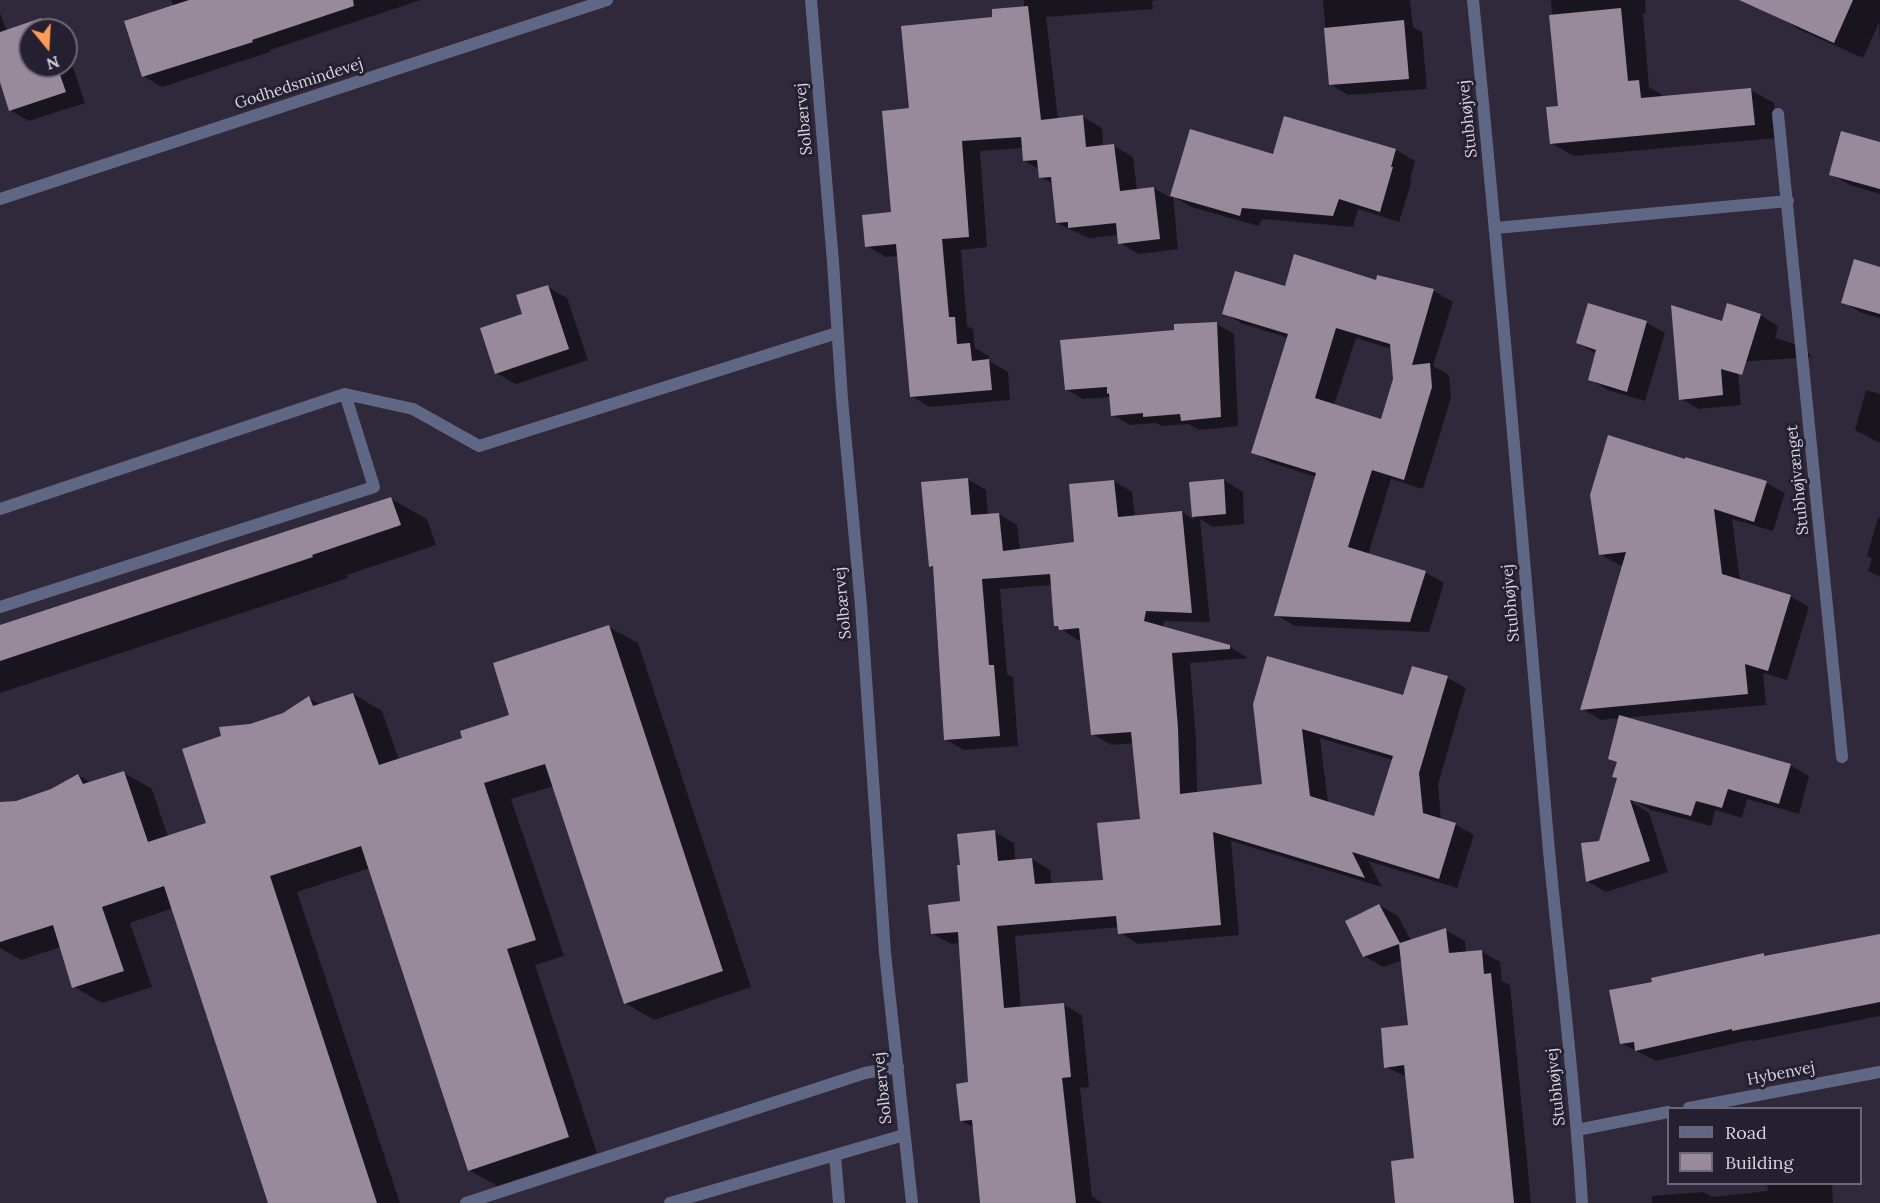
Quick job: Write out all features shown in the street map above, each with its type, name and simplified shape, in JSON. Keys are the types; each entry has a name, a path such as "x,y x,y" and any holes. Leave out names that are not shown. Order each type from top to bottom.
{"street":[{"name":"Godhedsmindevej","path":"0,199 608,0"},
{"name":"Solbærvej","path":"811,0 861,606 885,953 912,1203"},
{"name":"Stubhøjvej","path":"1473,0 1496,228 1554,910 1577,1130 1582,1203"},
{"name":"Stubhøjvænget","path":"1778,114 1842,757"},
{"path":"1496,228 1788,201"},
{"path":"0,510 345,394 412,409 479,446 837,333"},
{"path":"0,607 374,487 345,394"},
{"path":"466,1203 865,1073 898,1067"},
{"name":"Hybenvej","path":"1694,1107 1880,1072"},
{"path":"1577,1130 1667,1112"},
{"path":"669,1203 904,1135"},
{"path":"835,1156 839,1203"}],"building":[{"path":"189,0 353,0 354,6 252,40 253,42 142,77 124,21"},
{"path":"1739,0 1853,0 1834,43"},
{"path":"1028,6 1041,120 1083,115 1086,147 1114,144 1120,191 1154,187 1160,239 1118,244 1116,223 1068,228 1068,222 1056,223 1051,177 1039,178 1037,160 1023,161 1021,137 962,141 969,237 942,239 949,317 955,317 957,344 970,343 972,361 989,359 992,390 910,397 896,244 865,247 862,215 891,212 882,111 909,108 901,26 992,17 992,9"},
{"path":"1621,8 1628,81 1639,80 1641,98 1751,88 1755,125 1550,144 1546,107 1558,106 1549,15"},
{"path":"1404,20 1409,79 1329,85 1324,28"},
{"path":"18,26 18,78 61,78 66,92 9,111 0,82 0,32"},
{"path":"1284,116 1396,149 1380,212 1339,199 1333,216 1242,208 1240,216 1170,196 1190,129 1273,154"},
{"path":"1841,131 1880,142 1880,189 1829,175"},
{"path":"1294,254 1376,280 1377,275 1434,289 1412,365 1430,363 1432,387 1404,480 1372,470 1348,547 1426,571 1410,622 1274,616 1316,473 1251,453 1288,334 1222,314 1235,271 1285,286","holes":["1336,328 1390,344 1393,379 1381,419 1315,398"]},
{"path":"1854,259 1880,267 1880,314 1841,303"},
{"path":"548,285 569,349 495,374 480,328 522,314 516,295"},
{"path":"1588,303 1647,321 1627,392 1588,380 1596,350 1576,343"},
{"path":"1727,303 1761,314 1742,375 1721,369 1723,395 1679,400 1671,305 1722,321"},
{"path":"1217,322 1221,417 1181,421 1180,414 1143,417 1143,413 1111,416 1107,387 1065,390 1060,340 1174,330 1174,324"},
{"path":"1608,435 1767,481 1754,522 1714,509 1722,574 1791,595 1768,671 1745,664 1748,694 1580,710 1626,552 1599,555 1590,495"},
{"path":"968,478 971,515 999,513 1003,551 1074,542 1069,484 1114,480 1118,517 1182,511 1192,613 1146,611 1144,621 1230,645 1230,649 1172,653 1180,794 1262,784 1253,704 1267,656 1403,695 1412,666 1448,676 1419,773 1423,813 1456,823 1439,879 1352,852 1365,878 1213,832 1221,925 1118,934 1116,916 997,926 1004,1008 1064,1003 1071,1077 1062,1078 1076,1203 980,1203 972,1120 960,1121 956,1084 968,1082 958,932 931,934 928,905 960,901 957,834 995,830 998,861 1032,858 1035,884 1103,880 1097,823 1140,819 1131,732 1091,735 1079,628 1059,630 1058,626 1054,626 1050,574 982,579 989,665 994,665 1000,736 944,740 933,566 929,567 921,482","holes":["1302,729 1393,756 1374,816 1310,796"]},
{"path":"1224,479 1226,514 1192,517 1189,482"},
{"path":"391,497 401,525 312,555 313,557 0,661 0,625"},
{"path":"609,625 723,971 624,1004 545,764 484,783 536,940 507,949 569,1137 468,1171 361,846 270,876 377,1203 268,1203 164,886 102,907 124,971 72,988 53,925 0,942 0,802 16,801 51,789 78,774 83,784 124,771 148,842 206,823 182,749 221,736 219,727 250,724 283,713 309,696 313,706 353,693 379,765 462,738 460,731 509,715 493,663"},
{"path":"1619,715 1791,764 1779,804 1728,789 1722,808 1696,801 1691,816 1630,800 1650,861 1586,882 1581,843 1599,841 1617,778 1612,777 1617,762 1608,759"},
{"path":"1379,904 1400,943 1446,928 1449,953 1482,950 1484,974 1491,973 1514,1203 1395,1203 1391,1161 1414,1158 1404,1065 1384,1068 1381,1028 1408,1025 1399,944 1363,957 1345,921"},
{"path":"1880,934 1880,1002 1732,1031 1732,1029 1635,1051 1634,1042 1620,1044 1609,990 1652,982 1651,978 1764,953 1764,956"}]}
